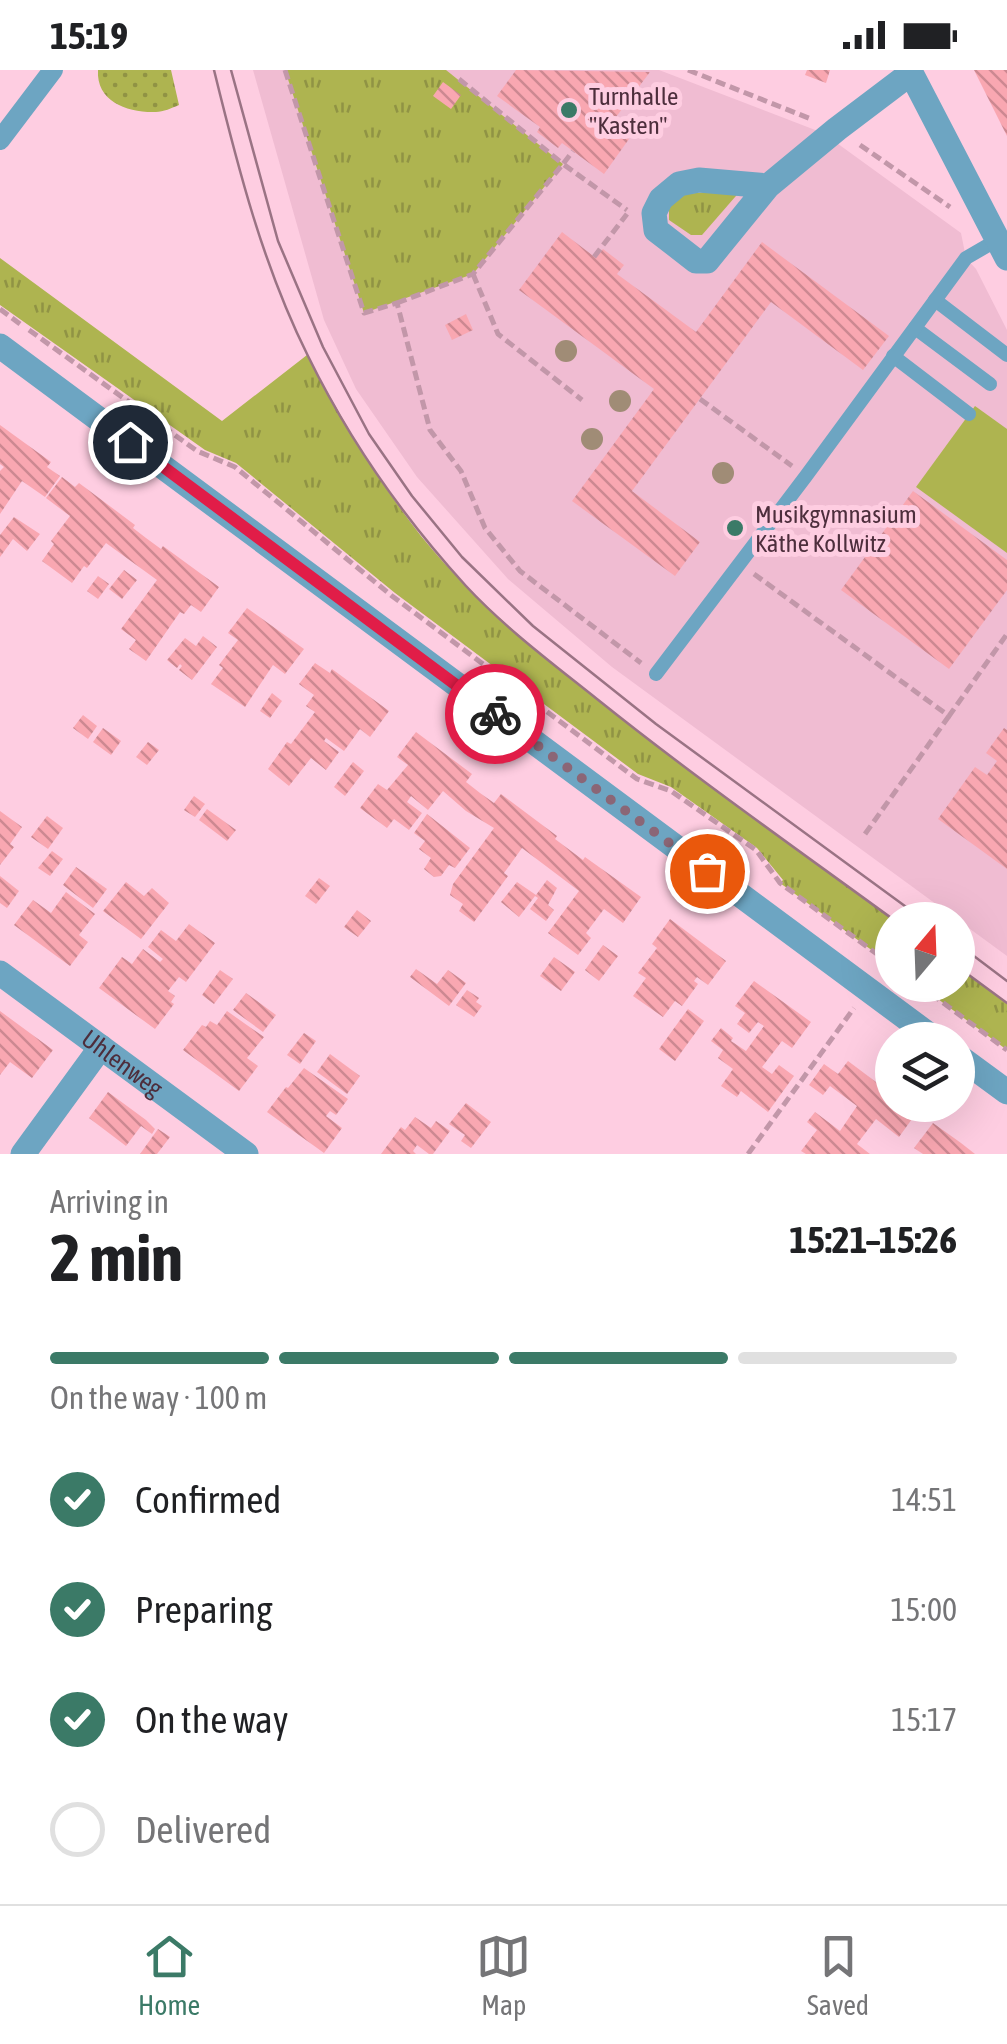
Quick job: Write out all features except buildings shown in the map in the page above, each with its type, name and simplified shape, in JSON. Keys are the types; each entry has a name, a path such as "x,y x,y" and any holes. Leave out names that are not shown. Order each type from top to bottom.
{"street":[{"path":"0,140 53,70"},
{"path":"768,186 911,73 1002,249"},
{"path":"0,348 911,1022"},
{"name":"Uhlenweg","path":"0,973 246,1154"},
{"path":"22,1154 101,1047"},
{"path":"975,1068 1007,1092"}],"lane":[{"path":"656,674 966,258 1002,249"},
{"path":"935,300 1007,355"},
{"path":"914,328 990,384"},
{"path":"894,356 969,414"}],"path":[{"path":"285,70 364,313 473,274 573,152"},
{"path":"459,79 563,164 629,211 594,257"},
{"path":"473,274 498,334 582,400"},
{"path":"397,303 430,430 460,471 485,528 520,572 656,674"},
{"path":"0,309 196,451 235,467 392,596 637,779 671,791 756,850 780,883 875,953"},
{"path":"700,398 806,476"},
{"path":"739,564 949,716"},
{"path":"865,834 1007,634"},
{"path":"748,1154 867,990"},
{"path":"942,1002 1007,1050"}],"shaded area":[{"name":"Musikgymnasium Käthe Kollwitz","path":"253,70 659,70 823,133 961,233 966,258 976,269 1007,330 1007,956 975,933 975,902 933,902 612,667 508,579 417,477 356,389 324,320"}],"green space":[{"path":"98,70 171,70 179,105 156,112 125,108 102,90"},
{"path":"285,70 446,70 563,164 473,274 364,313"},
{"path":"742,189 702,235 691,235 669,220 669,207 684,194"},
{"path":"0,258 222,421 307,355 389,493 460,580 594,697 875,906 875,953 780,883 783,880 757,848 671,787 638,774 395,593 236,463 205,450 0,305"},
{"path":"975,406 1007,429 1007,553 916,487"},
{"path":"975,979 1007,1003 1007,1050 975,1026 975,1022 969,1022 942,1002 975,1002"}],"tram line":[{"path":"214,70 253,216 292,322 341,418 420,533 513,631 670,756 875,906"},
{"path":"231,70 278,241 323,347 369,434 412,496 462,557 533,626 656,724 899,902"},
{"path":"975,957 1007,981"},
{"path":"975,979 1007,1003"}],"way so far":[{"path":"495,714 707,871"}],"place":[{"name":"Turnhalle \"Kasten\"","path":"569,110"},
{"name":"Musikgymnasium Käthe Kollwitz","path":"735,528"}],"route":[{"path":"130,442 495,714"}]}
